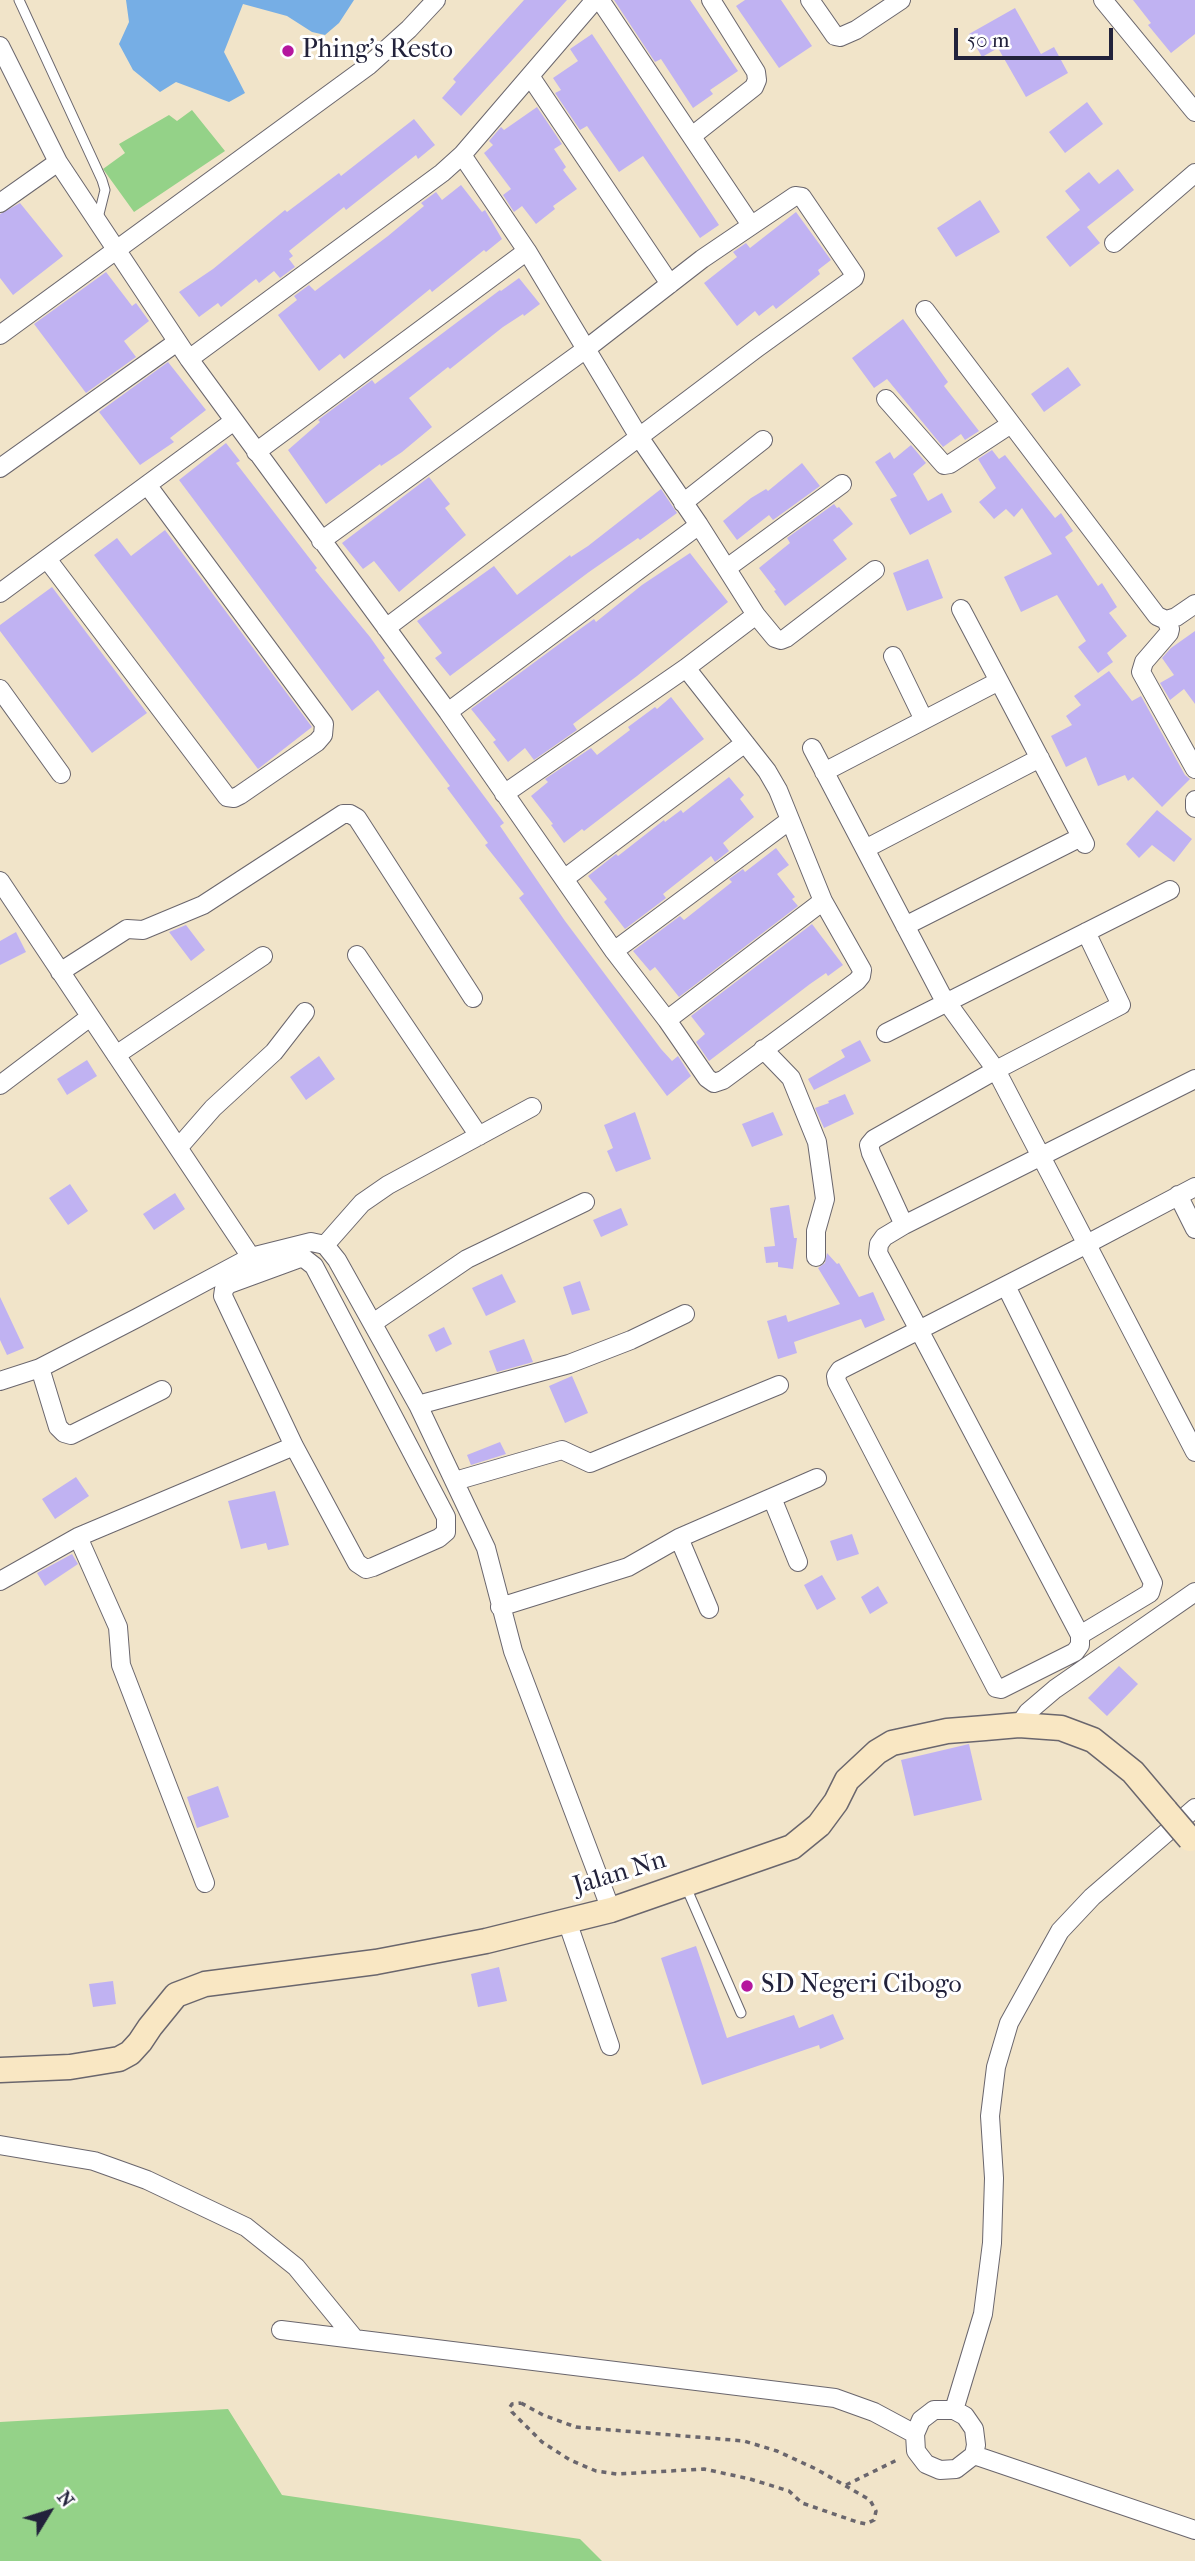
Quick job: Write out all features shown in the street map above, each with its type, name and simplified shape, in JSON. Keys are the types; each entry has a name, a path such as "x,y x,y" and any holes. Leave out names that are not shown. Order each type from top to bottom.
{"street":[{"path":"0,335 384,53 436,0"},
{"path":"189,359 442,173 462,155 597,0 751,225"},
{"path":"692,136 754,88 757,80 756,72 711,0"},
{"path":"810,0 835,36 841,37 901,0"},
{"path":"1103,0 1195,112"},
{"path":"0,46 58,162 177,342 448,712 614,951 707,1078 714,1083 723,1080 861,976 862,970 823,901 778,790 686,668"},
{"path":"530,76 670,284"},
{"path":"462,155 527,251 639,437 756,615 775,638 781,640 875,570"},
{"path":"0,203 58,162"},
{"path":"1114,243 1195,173"},
{"path":"321,541 586,349 751,225 795,196 802,197 855,275 854,278 386,628"},
{"path":"256,453 527,251"},
{"path":"925,310 1157,616 1166,620 1176,617 1195,604"},
{"path":"0,468 177,342"},
{"path":"886,399 944,465 950,464 1011,424"},
{"path":"0,593 234,421"},
{"path":"683,503 763,440"},
{"path":"727,568 842,484"},
{"path":"47,559 227,797 240,795 317,742 323,735 324,724 148,486"},
{"path":"448,712 699,525"},
{"path":"905,926 1083,841 961,609"},
{"path":"504,794 686,668 756,615"},
{"path":"1166,620 1169,633 1144,662 1141,672 1188,738 1195,769"},
{"path":"893,656 924,720"},
{"path":"824,772 999,681"},
{"path":"0,689 61,774"},
{"path":"564,879 745,743"},
{"path":"812,748 941,994 996,1070 1195,1452"},
{"path":"865,849 1040,758"},
{"path":"1195,800 1195,808"},
{"path":"60,972 127,929 143,930 203,905 342,814 350,814 357,818 473,998"},
{"path":"614,951 790,820"},
{"path":"0,881 254,1264"},
{"path":"886,1033 1170,890"},
{"path":"667,1020 823,901"},
{"path":"904,1225 869,1145 874,1139 996,1070 1121,1005 1086,932"},
{"path":"116,1055 263,956"},
{"path":"357,956 479,1136"},
{"path":"178,1147 213,1108 274,1052 305,1012"},
{"path":"0,1085 90,1017"},
{"path":"763,1049 791,1078 817,1142 825,1199 816,1231 816,1257"},
{"path":"1195,1079 904,1225 884,1237 879,1244 878,1252 919,1330 1080,1635 1080,1645 1075,1652 1001,1689 992,1684 836,1376 840,1370 919,1330 1006,1286 1195,1186"},
{"path":"325,1245 362,1203 388,1185 532,1107"},
{"path":"1178,1195 1195,1229"},
{"path":"373,1323 467,1259 585,1202"},
{"path":"0,1381 40,1368 254,1264 312,1242 325,1245 337,1260 418,1405 486,1548 513,1651 611,1910"},
{"path":"300,1258 314,1266 446,1517 446,1532 439,1538 373,1567 361,1567 294,1446 223,1296 229,1283 254,1264 300,1258"},
{"path":"1006,1286 1153,1583 1150,1593 1080,1635"},
{"path":"418,1405 569,1364 631,1340 685,1314"},
{"path":"40,1368 58,1427 71,1435 162,1390"},
{"path":"455,1480 562,1450 590,1463 779,1385"},
{"path":"0,1581 78,1537 294,1446"},
{"path":"500,1606 628,1567 679,1538 817,1478"},
{"path":"772,1498 798,1562"},
{"path":"78,1537 118,1627 121,1665 205,1882"},
{"path":"679,1538 709,1609"},
{"path":"1018,1725 1028,1712 1055,1689 1195,1592"},
{"name":"Jalan Nn","path":"0,2070 70,2067 119,2059 130,2053 176,1996 205,1984 433,1953 611,1910 792,1847 819,1825 836,1802 847,1780 877,1752 892,1743 947,1731 1018,1725 1061,1728 1094,1740 1133,1772 1193,1842"},
{"path":"954,2410 983,2314 992,2243 994,2178 990,2116 996,2067 1009,2022 1060,1931 1092,1897 1195,1808"},
{"path":"567,1921 610,2046"},
{"path":"0,2145 94,2161 148,2180 246,2227 296,2267 355,2339"},
{"path":"281,2330 835,2398 874,2412 915,2442 926,2464 940,2470 956,2469 974,2455 976,2445 974,2429 965,2416 954,2410 934,2410 921,2420 915,2442"},
{"path":"974,2455 1195,2530"}],"lane":[{"path":"19,0 102,180 105,191 97,223"},
{"path":"685,1885 741,2013"}],"path":[{"path":"521,2403 543,2415 576,2427 744,2441 777,2451 846,2485 870,2500 876,2511 874,2520 866,2524 857,2522 802,2503 789,2491 704,2469 617,2474 596,2471 570,2460 542,2442 510,2407 512,2404 521,2403"},
{"path":"846,2485 915,2442"}],"green space":[{"path":"192,110 225,151 134,212 103,169 125,153 119,144 169,115 177,121"},
{"path":"228,2409 282,2495 580,2539 602,2561 0,2561 0,2422"}],"water":[{"path":"126,0 354,0 339,23 325,35 312,32 287,16 243,4 224,52 245,93 229,102 176,82 160,92 133,70 119,44 129,22"}],"building":[{"path":"524,0 567,0 461,116 442,98 456,82 453,79"},
{"path":"614,0 690,0 738,71 710,90 713,94 693,108 661,59 655,62"},
{"path":"745,0 781,0 812,46 779,68 736,6"},
{"path":"1133,0 1195,0 1195,34 1171,53 1148,25 1151,23"},
{"path":"1015,8 1041,54 1054,47 1068,73 1026,97 998,48 982,57 969,34"},
{"path":"592,34 719,225 700,238 643,156 619,172 587,126 580,130 555,93 561,90 553,78 578,61 570,49"},
{"path":"1087,102 1103,124 1065,153 1049,132"},
{"path":"537,107 562,144 554,149 566,167 563,170 577,189 553,206 555,209 536,224 522,206 514,212 503,195 511,189 484,153 493,145 489,141 501,127 504,130"},
{"path":"414,119 435,145 418,159 416,155 346,210 344,207 289,251 293,256 289,259 295,267 280,278 274,271 259,283 256,279 221,307 218,303 199,317 179,292 213,269 285,210 287,212 339,173 341,176"},
{"path":"1118,169 1134,190 1087,227 1100,243 1070,267 1046,237 1080,210 1065,191 1089,172 1099,184"},
{"path":"461,185 482,212 485,210 502,239 432,292 430,289 344,359 340,354 319,371 278,315 297,300 294,296 309,285 315,291 388,236 424,206 421,203 436,192 442,200"},
{"path":"980,200 1000,232 956,257 937,228"},
{"path":"20,203 63,256 13,295 0,278 0,214"},
{"path":"796,212 831,260 818,270 820,274 776,309 773,305 759,316 755,311 737,326 704,283 737,257 733,252 746,243 750,248"},
{"path":"106,272 132,306 136,303 149,321 124,341 136,357 86,393 34,324"},
{"path":"519,278 540,304 503,327 409,398 432,427 402,452 381,466 380,464 326,504 288,450 320,422 318,420 372,380 375,384"},
{"path":"903,319 948,382 944,386 979,431 965,440 961,434 943,447 887,379 874,388 852,358"},
{"path":"168,362 206,410 170,438 174,442 140,465 99,412"},
{"path":"1068,367 1081,385 1044,412 1031,394"},
{"path":"226,443 240,461 236,463 317,568 315,570 370,637 385,658 383,660 504,823 500,826 565,921 661,1049 672,1061 678,1056 691,1076 667,1096 519,898 524,894 485,845 488,843 447,788 450,786 378,690 352,711 179,480"},
{"path":"911,445 926,463 913,474 928,501 942,493 952,512 910,535 890,499 897,496 875,462 890,452 894,459"},
{"path":"992,450 999,459 1005,455 1055,518 1061,513 1073,531 1065,537 1098,586 1102,583 1117,607 1109,613 1127,636 1107,653 1113,662 1098,673 1078,647 1086,641 1057,595 1021,612 1004,577 1052,554 1022,508 1014,517 1006,509 994,519 979,502 996,488 978,459"},
{"path":"802,463 820,486 773,520 769,515 737,540 723,521 751,498 766,489 768,491"},
{"path":"429,477 450,504 445,508 466,535 399,592 374,561 363,569 342,543"},
{"path":"661,489 677,513 589,572 450,676 435,658 442,653 417,621 494,566 517,595 570,555 571,557 588,546"},
{"path":"834,504 853,524 833,540 847,559 785,606 759,568 790,543 787,538"},
{"path":"165,530 312,727 258,769 94,555 117,538 131,556"},
{"path":"690,553 728,602 573,724 577,730 534,760 525,748 508,762 493,742 496,740 471,709"},
{"path":"928,559 943,598 907,611 893,573"},
{"path":"52,587 147,713 92,753 0,631 0,625"},
{"path":"1195,631 1195,704 1184,689 1170,700 1160,683 1174,675 1162,658"},
{"path":"1109,671 1132,701 1141,696 1185,775 1190,779 1162,807 1133,777 1128,781 1125,775 1098,786 1086,757 1066,767 1051,736 1072,725 1066,716 1081,705 1074,696"},
{"path":"671,697 704,739 584,831 582,829 564,843 531,796 548,782 545,779 591,748 597,755 630,730 628,727"},
{"path":"729,777 744,795 740,799 754,817 723,843 729,851 715,862 711,856 663,894 666,898 625,929 604,902 607,899 588,876 664,820 665,822 681,810 683,813"},
{"path":"1157,810 1192,839 1174,862 1152,845 1139,858 1126,844"},
{"path":"776,848 789,865 777,874 795,897 792,899 798,906 679,997 655,967 650,971 633,951 680,916 684,920 732,882 729,879 743,869 745,872"},
{"path":"812,924 843,965 810,984 709,1061 696,1042 705,1034 691,1016"},
{"path":"186,925 205,950 191,961 169,932"},
{"path":"16,932 26,952 0,965 0,941"},
{"path":"860,1040 871,1061 814,1090 808,1079 845,1057 841,1050"},
{"path":"319,1056 335,1079 306,1100 290,1077"},
{"path":"87,1060 97,1076 67,1095 57,1079"},
{"path":"845,1094 854,1114 824,1128 815,1108"},
{"path":"635,1112 651,1159 616,1172 607,1151 613,1148 604,1125"},
{"path":"773,1112 783,1135 752,1147 742,1124"},
{"path":"70,1184 88,1211 68,1225 49,1198"},
{"path":"175,1193 185,1209 154,1230 143,1214"},
{"path":"789,1205 794,1238 797,1238 793,1269 778,1267 778,1262 766,1263 764,1247 775,1246 770,1208"},
{"path":"621,1208 628,1225 601,1237 593,1220"},
{"path":"827,1253 839,1263 859,1297 873,1292 885,1320 865,1328 861,1319 794,1342 797,1353 778,1359 767,1321 786,1315 788,1322 840,1304 818,1268 825,1263"},
{"path":"502,1274 516,1302 486,1316 472,1288"},
{"path":"580,1281 590,1310 572,1315 563,1287"},
{"path":"0,1297 24,1348 7,1355 0,1340"},
{"path":"444,1327 452,1344 436,1352 428,1335"},
{"path":"524,1339 533,1362 497,1372 489,1351"},
{"path":"572,1376 588,1413 565,1423 549,1386"},
{"path":"500,1442 506,1454 471,1465 467,1455"},
{"path":"76,1477 89,1496 55,1519 42,1499"},
{"path":"275,1491 289,1545 268,1550 266,1543 241,1549 228,1501"},
{"path":"852,1534 859,1554 837,1561 830,1541"},
{"path":"72,1554 78,1564 45,1586 37,1573"},
{"path":"822,1575 836,1599 817,1610 804,1585"},
{"path":"878,1586 888,1603 870,1614 861,1597"},
{"path":"1119,1666 1138,1684 1107,1716 1088,1698"},
{"path":"969,1744 982,1800 914,1816 901,1760"},
{"path":"218,1786 229,1817 197,1828 187,1797"},
{"path":"696,1946 727,2038 794,2015 799,2028 833,2014 844,2039 820,2049 819,2045 702,2085 661,1958"},
{"path":"499,1967 507,2001 478,2007 471,1974"},
{"path":"113,1981 116,2004 93,2007 89,1984"}],"place":[{"name":"Phing's Resto","path":"288,51"},
{"name":"SD Negeri Cibogo","path":"747,1986"}]}
